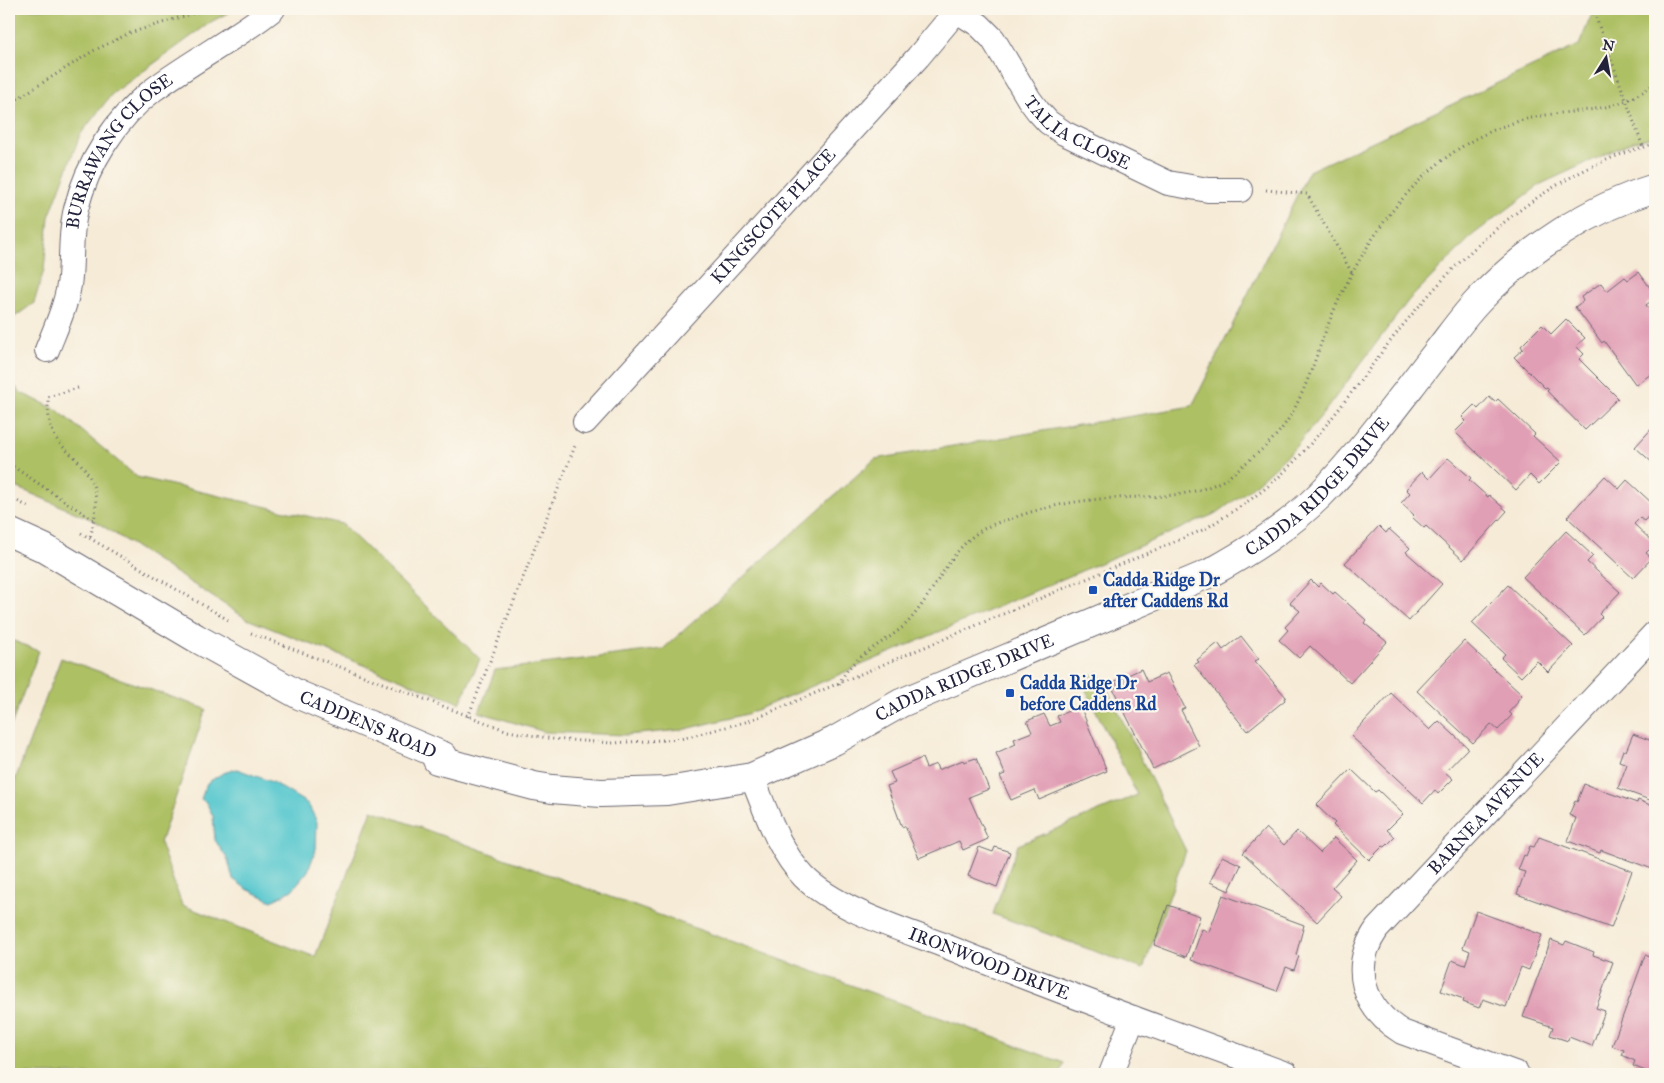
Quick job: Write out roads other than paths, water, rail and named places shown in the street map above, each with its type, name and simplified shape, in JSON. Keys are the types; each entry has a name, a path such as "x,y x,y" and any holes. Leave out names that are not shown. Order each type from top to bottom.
{"street":[{"name":"BURRAWANG CLOSE","path":"47,350 66,298 70,279 71,243 76,209 88,174 98,155 124,118 152,90 242,32 273,9"},
{"name":"TALIA CLOSE","path":"958,10 993,39 1038,111 1048,122 1064,133 1168,184 1208,190 1240,190"},
{"name":"KINGSCOTE PLACE","path":"584,422 918,57 958,10"},
{"name":"CADDA RIDGE DRIVE","path":"752,777 834,741 901,704 1210,573 1257,546 1302,512 1336,478 1379,427 1466,316 1492,287 1540,247 1562,232 1610,206 1655,188"},
{"name":"CADDENS ROAD","path":"9,532 44,548 274,682 325,708 443,756 437,760 552,790 601,793 667,791 752,777"},
{"name":"BARNEA AVENUE","path":"1517,1074 1402,1032 1386,1022 1370,1002 1364,988 1363,965 1366,947 1377,929 1655,633"},
{"name":"IRONWOOD DRIVE","path":"752,777 780,843 796,867 818,889 835,899 876,919 995,966 1286,1074"},
{"path":"1111,1074 1133,1018"}],"water":[{"path":"237,769 272,782 308,804 317,822 316,849 308,871 292,890 272,901 247,889 233,879 228,860 215,840 213,816 206,802 201,799 207,783 223,773"}],"place":[{"name":"Cadda Ridge Dr after Caddens Rd","path":"1093,590"},
{"name":"Cadda Ridge Dr before Caddens Rd","path":"1010,693"}]}
